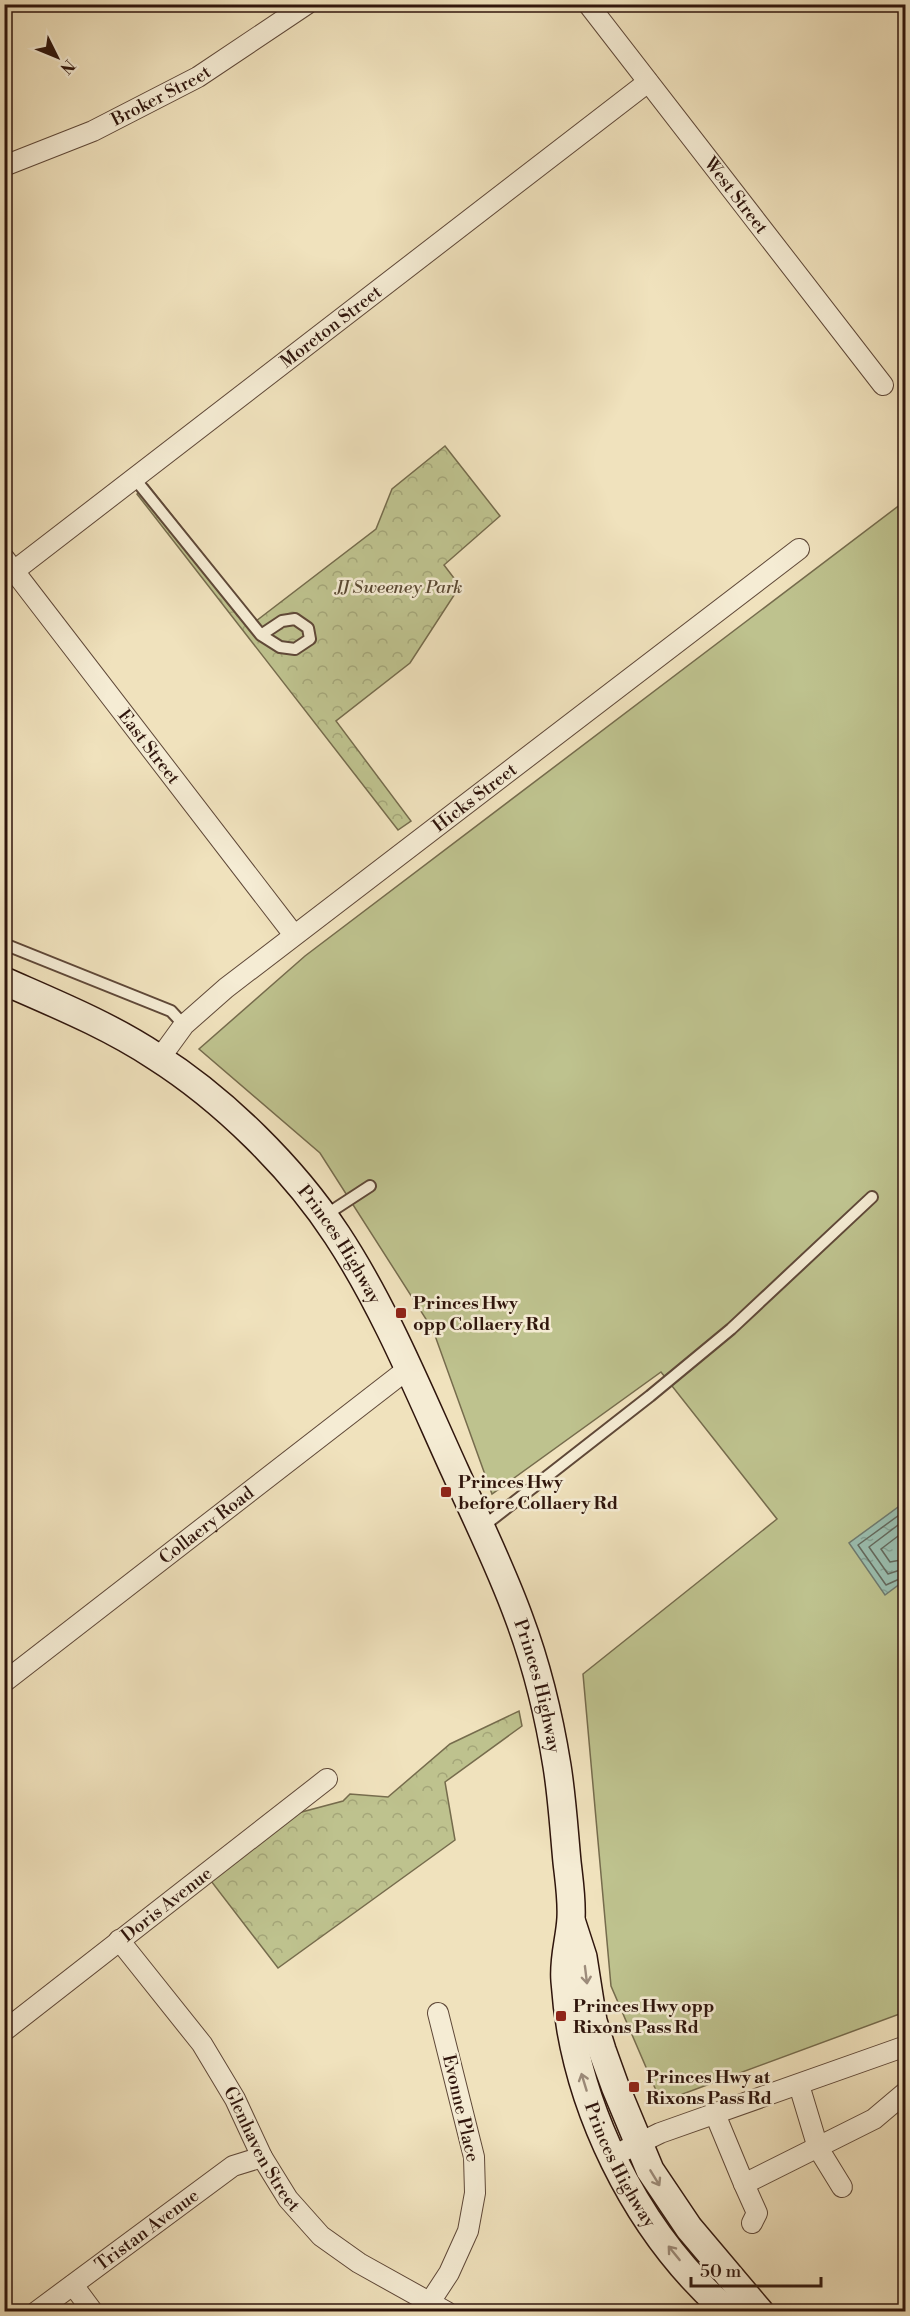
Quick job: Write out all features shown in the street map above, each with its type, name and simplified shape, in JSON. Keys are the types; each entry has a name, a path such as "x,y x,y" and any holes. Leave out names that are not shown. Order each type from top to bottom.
{"main road":[{"name":"Princes Highway","path":"4,981 114,1031 160,1058 216,1102 261,1143 287,1171 323,1216 354,1264 409,1368 518,1615 541,1688 557,1767 571,1919 583,1957 593,2021 615,2086 650,2170 689,2228 760,2312"},
{"name":"Princes Highway","path":"571,1919 564,1956 565,1984 572,2028 583,2080 613,2156 639,2204 660,2236 694,2277 728,2312"}],"street":[{"name":"Broker Street","path":"4,166 93,131 198,77 307,4"},
{"name":"West Street","path":"588,4 883,386"},
{"name":"Moreton Street","path":"9,564 135,479 648,82"},
{"name":"Hicks Street","path":"160,1058 184,1025 226,988 799,549"},
{"name":"East Street","path":"9,564 294,935"},
{"name":"Collaery Road","path":"4,1682 409,1368"},
{"name":"Doris Avenue","path":"4,2031 327,1779"},
{"name":"Glenhaven Street","path":"119,1940 202,2044 235,2099 262,2157 288,2199 321,2236 359,2263 438,2307"},
{"name":"Evonne Place","path":"438,2013 474,2157 476,2193 468,2231 449,2273 438,2307"},
{"path":"613,2156 660,2133 906,2046"},
{"path":"799,2085 818,2148 842,2187"},
{"path":"744,2184 873,2119 906,2092"},
{"path":"715,2114 757,2213 752,2223"},
{"name":"Tristan Avenue","path":"36,2312 233,2166 262,2157"},
{"path":"73,2284 93,2312"}],"lane":[{"path":"135,479 261,635"},
{"path":"4,944 171,1011 184,1025"},
{"path":"323,1216 370,1186"},
{"path":"481,1528 650,1396 731,1329 872,1197"}],"green space":[{"name":"JJ Sweeney Park","path":"445,446 500,516 444,565 460,586 410,663 336,721 411,821 398,830 137,494 148,485 256,621 376,529 392,489"},
{"path":"905,501 905,2012 661,2102 611,1986 583,1674 777,1519 661,1372 492,1494 433,1330 320,1153 199,1049 305,956"},
{"path":"519,1711 522,1726 445,1782 455,1840 278,1968 211,1881 298,1813 343,1801 350,1794 388,1797 450,1744"}],"water":[{"path":"905,1502 905,1580 885,1595 849,1543"}],"place":[{"name":"Princes Hwy opp Collaery Rd","path":"401,1313"},
{"name":"Princes Hwy before Collaery Rd","path":"446,1492"},
{"name":"Princes Hwy opp Rixons Pass Rd","path":"561,2016"},
{"name":"Princes Hwy at Rixons Pass Rd","path":"634,2087"}]}
